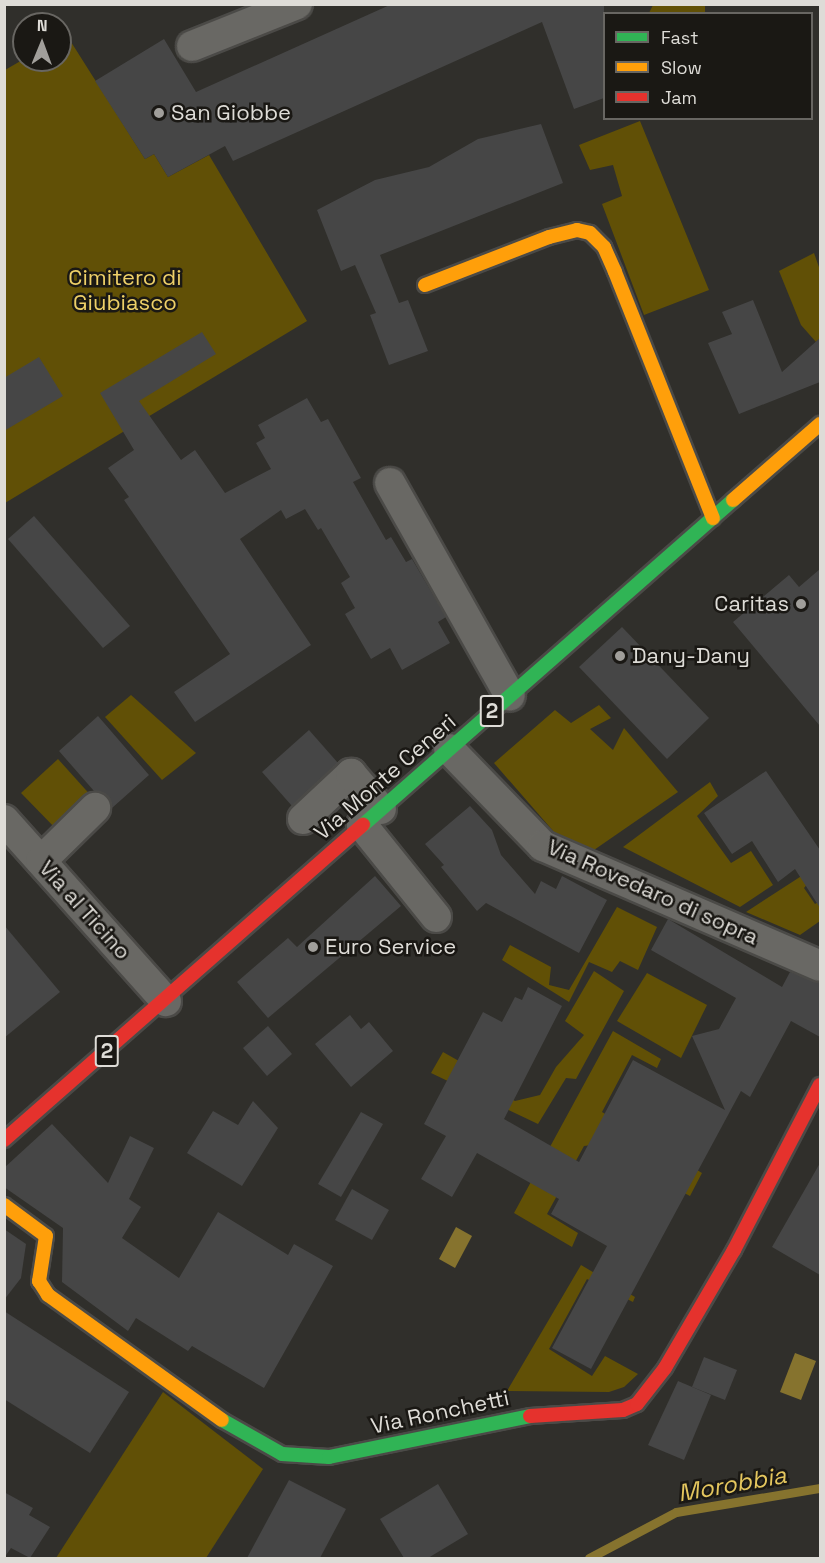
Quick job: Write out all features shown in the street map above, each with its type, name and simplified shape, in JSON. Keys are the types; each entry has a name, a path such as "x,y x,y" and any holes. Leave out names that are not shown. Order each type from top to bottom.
{"street":[{"path":"192,46 297,4"},
{"path":"425,285 549,237 577,230 591,233 604,247 615,272 713,518"},
{"name":"Via Monte Ceneri","path":"4,1140 166,1001 449,748 820,424"},
{"path":"390,483 510,696"},
{"name":"Via Rovedaro di sopra","path":"449,748 543,846 820,966"},
{"path":"303,819 351,774 371,817 436,917"},
{"path":"41,861 95,808"},
{"name":"Via al Ticino","path":"4,820 166,1001"},
{"name":"Via Ronchetti","path":"4,1206 46,1236 39,1281 48,1295 199,1407 282,1454 329,1457 507,1418 624,1410 638,1404 665,1368 734,1250 820,1086"}],"green space":[{"path":"653,5 705,5 705,12 650,12"},
{"name":"Cimitero di Giubiasco","path":"72,43 145,159 154,154 168,177 209,155 307,321 5,503 5,70 12,66 12,72 72,72"},
{"path":"640,121 709,290 644,315 602,204 622,196 613,165 590,170 579,145"},
{"path":"814,253 820,270 820,338 816,342 801,325 779,271"},
{"path":"131,695 196,753 162,780 105,717"},
{"path":"599,705 611,718 590,729 613,750 624,728 678,792 594,850 554,832 494,763 555,710 571,723"},
{"path":"58,759 94,799 58,831 21,793"},
{"path":"710,782 718,796 697,816 731,863 751,851 773,885 740,907 623,847"},
{"path":"803,875 809,882 804,888 815,904 820,901 820,921 800,935 746,912"},
{"path":"617,907 657,927 638,970 620,961 612,972 589,962 569,1002 502,960 510,945 551,967 549,985 569,990"},
{"path":"594,971 624,991 576,1079 566,1078 538,1124 431,1073 443,1052 466,1065 466,1075 515,1101 540,1095 556,1067 584,1035 565,1021"},
{"path":"647,973 707,1005 681,1058 617,1021"},
{"path":"613,1031 661,1059 657,1068 632,1055 602,1112 702,1173 690,1196 592,1145 584,1146 547,1214 578,1233 572,1247 514,1213"},
{"path":"581,1265 635,1297 633,1302 587,1279 549,1349 592,1376 605,1356 638,1374 624,1387 609,1392 507,1391"},
{"path":"163,1392 263,1469 206,1558 56,1558"}],"shaded area":[{"path":"456,1227 472,1236 455,1268 439,1259"},
{"path":"795,1353 816,1361 801,1400 780,1392"}],"building":[{"path":"392,4 604,4 603,98 574,109 542,22 233,161 225,146 168,177 154,154 145,159 95,81 164,39 196,92"},
{"path":"541,124 563,183 380,255 399,303 408,300 428,351 389,365 370,315 376,313 355,265 341,271 317,210 375,180 429,167 478,139"},
{"path":"753,300 782,372 820,338 820,382 739,414 708,343 732,334 722,312"},
{"path":"202,332 216,354 139,401 181,460 195,450 225,493 271,469 256,443 265,438 258,425 307,398 321,422 328,419 361,478 353,482 386,540 391,537 406,562 412,559 446,617 438,622 450,643 402,670 390,648 371,659 345,614 355,608 341,583 350,577 321,528 318,530 305,509 286,519 281,510 240,539 311,645 195,722 174,692 230,654 124,500 129,497 108,468 134,450 100,393"},
{"path":"39,357 63,396 4,431 4,378"},
{"path":"34,516 130,626 103,648 8,539"},
{"path":"820,569 820,726 733,622 789,575 799,587"},
{"path":"622,627 709,718 667,759 579,667"},
{"path":"98,716 149,775 112,808 108,796 94,791 59,751"},
{"path":"309,730 338,763 292,806 262,772"},
{"path":"766,771 820,850 820,908 795,869 778,882 752,841 732,854 704,813"},
{"path":"470,806 492,830 501,855 535,894 541,881 556,889 562,876 607,900 579,953 486,903 477,911 441,867 444,865 425,844"},
{"name":"Euro Service","path":"375,876 401,906 268,1018 237,982 288,938 297,947"},
{"path":"668,919 782,987 790,972 820,983 820,1037 791,1021 750,1097 741,1091 591,1369 552,1348 607,1246 551,1214 559,1199 477,1153 452,1197 421,1179 446,1136 424,1124 483,1012 502,1022 515,997 522,1000 528,987 562,1006 504,1119 579,1162 633,1060 725,1110 692,1036 719,1029 736,998 651,950"},
{"path":"4,925 60,992 4,1038"},
{"path":"350,1015 361,1029 369,1022 393,1051 351,1087 315,1044"},
{"path":"268,1026 292,1054 267,1076 243,1048"},
{"path":"253,1101 278,1128 242,1186 187,1153 213,1111 238,1125"},
{"path":"361,1112 383,1124 341,1197 318,1184"},
{"path":"52,1124 108,1183 130,1136 154,1148 129,1199 141,1207 122,1238 179,1278 218,1212 288,1255 294,1244 333,1266 264,1388 192,1346 188,1351 136,1318 128,1331 62,1282 63,1228 4,1187 4,1168"},
{"path":"820,1163 820,1275 772,1247"},
{"path":"352,1189 389,1210 372,1240 335,1220"},
{"path":"4,1229 26,1244 21,1278 4,1300"},
{"path":"4,1311 129,1392 90,1453 4,1399"},
{"path":"704,1357 737,1370 725,1400 692,1387"},
{"path":"678,1381 711,1395 684,1460 648,1445"},
{"path":"289,1480 346,1509 320,1558 247,1558"},
{"path":"438,1484 468,1534 428,1558 404,1558 380,1519"},
{"path":"4,1492 33,1508 29,1515 50,1527 30,1558 11,1548 4,1558"}],"waterway":[{"name":"Morobbia","path":"589,1558 676,1512 820,1488"}],"traffic: fast":[{"path":"363,825 733,500"},
{"path":"222,1420 282,1454 329,1457 530,1416"}],"traffic: slow":[{"path":"425,285 549,237 577,230 590,233 604,247 615,272 713,518"},
{"path":"733,500 820,424"},
{"path":"4,1205 46,1236 39,1281 48,1295 222,1420"}],"traffic: jam":[{"path":"4,1140 363,825"},
{"path":"530,1416 623,1410 637,1404 665,1368 734,1250 820,1085"}],"place":[{"name":"San Giobbe","path":"159,113"},
{"name":"Caritas","path":"801,604"},
{"name":"Dany-Dany","path":"620,656"},
{"name":"Euro Service","path":"313,947"}]}
